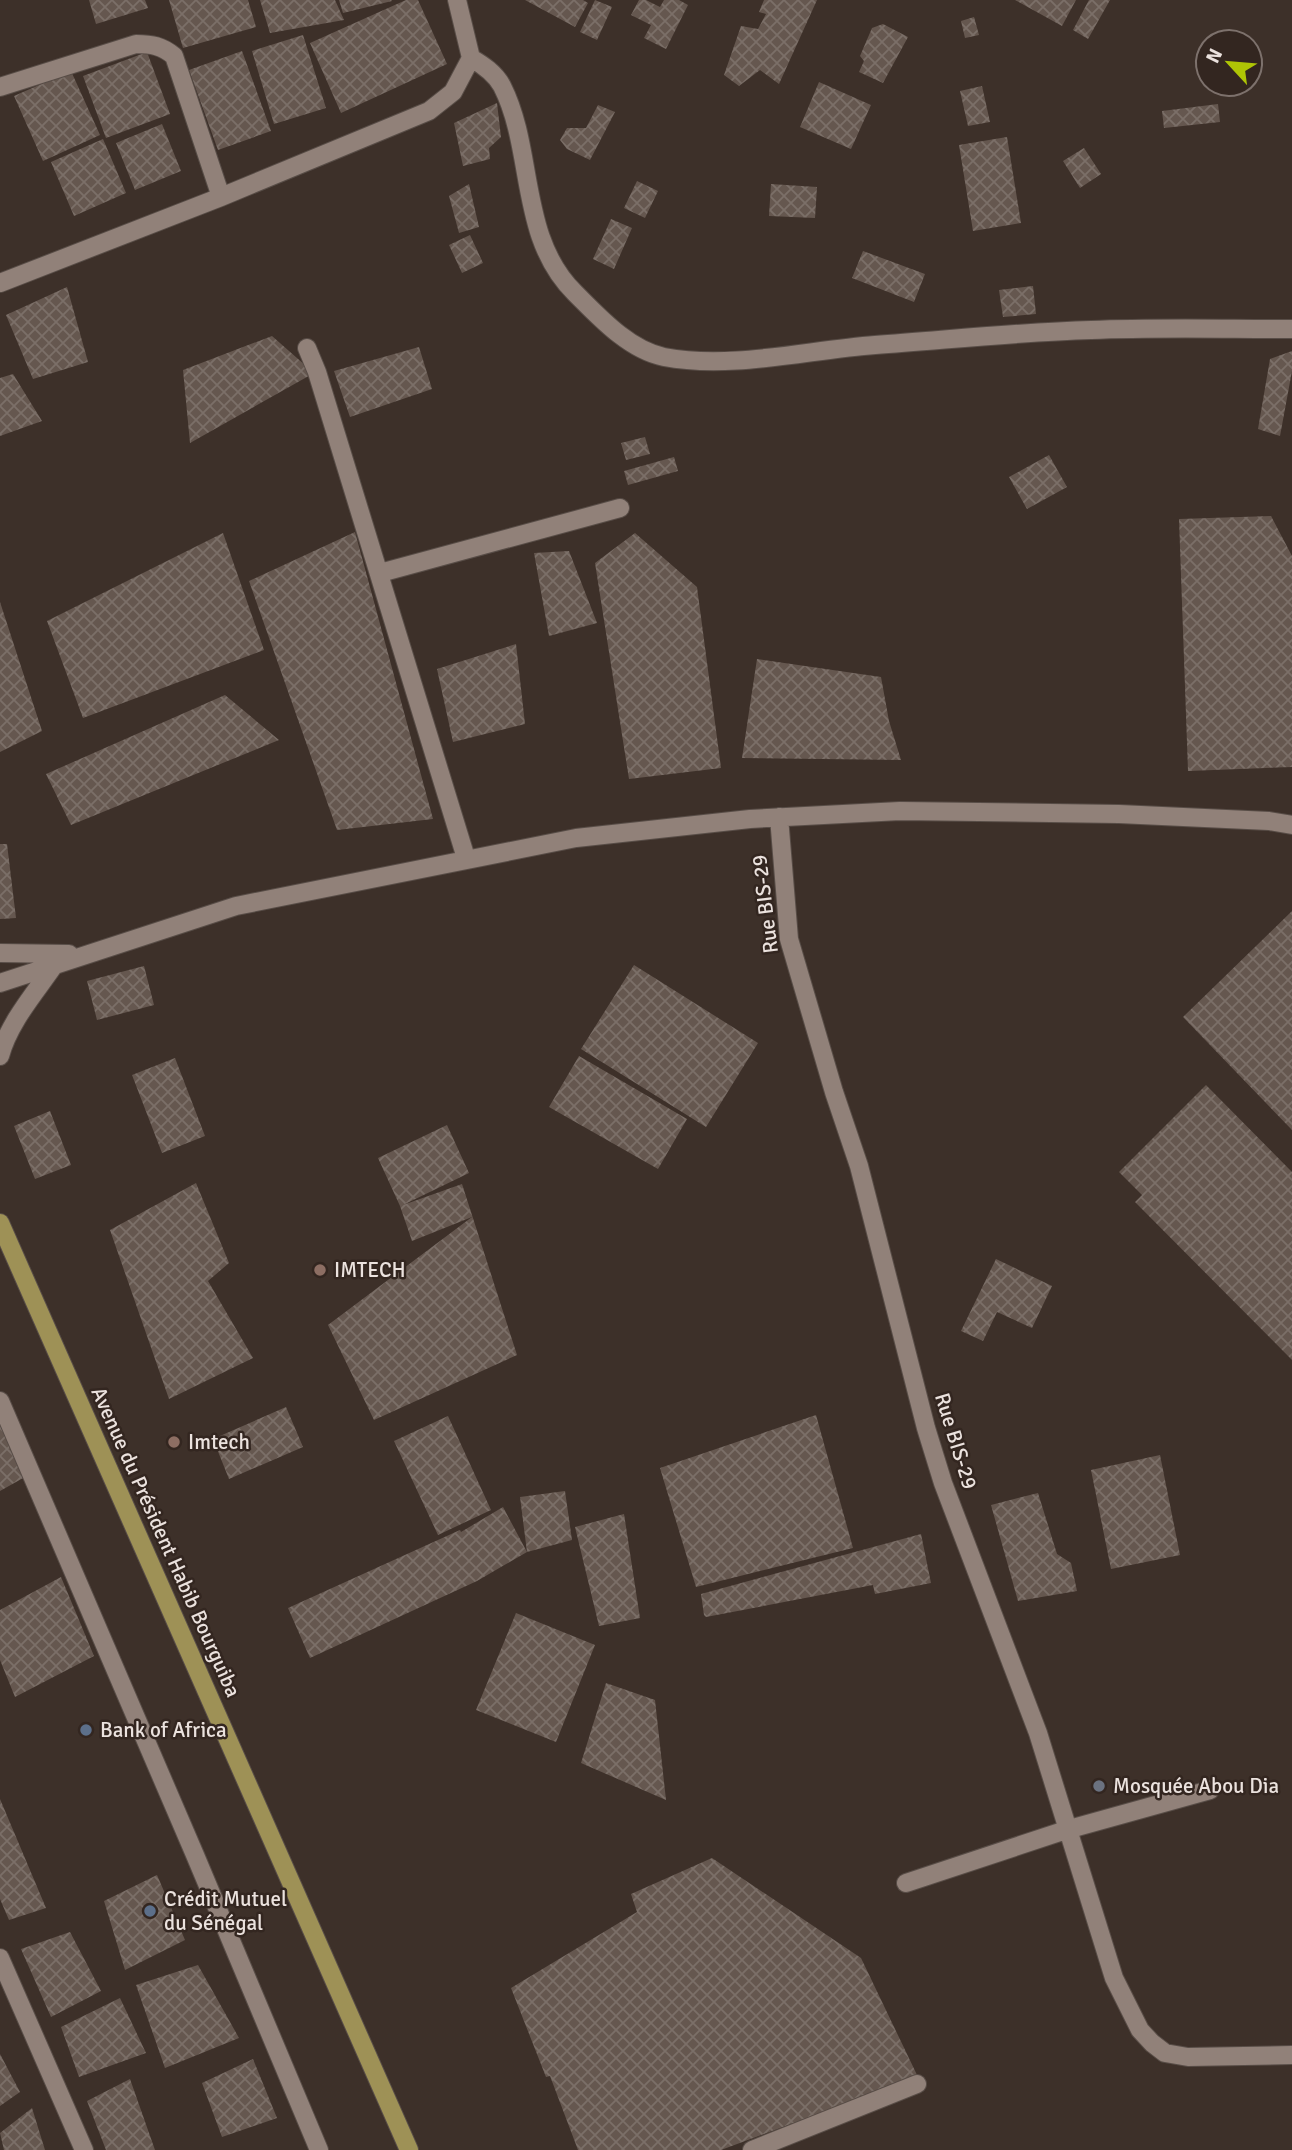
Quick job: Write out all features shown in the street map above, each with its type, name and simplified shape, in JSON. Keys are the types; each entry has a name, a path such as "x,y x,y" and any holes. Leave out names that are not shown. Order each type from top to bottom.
{"main road":[{"name":"Avenue du Président Habib Bourguiba","path":"0,1223 409,2150"}],"street":[{"path":"0,283 221,197 429,111 453,92 471,58 457,0"},
{"path":"0,86 136,44 151,44 164,48 174,56 221,197"},
{"path":"471,58 488,69 501,85 513,117 540,237 554,266 572,290 612,328 662,357 694,360 754,359 826,349 1088,330 1292,329"},
{"path":"307,348 317,372 380,573 466,858"},
{"path":"380,573 620,508"},
{"path":"0,983 236,906 576,838 779,817 979,810 1269,821 1292,825"},
{"name":"Rue BIS-29","path":"779,817 787,922 797,970 859,1166 926,1428 943,1483 1038,1733 1114,1978 1140,2030 1165,2053 1188,2057 1292,2055"},
{"path":"0,953 87,953"},
{"path":"0,1056 2,1047 24,1008 55,964"},
{"path":"0,1401 319,2150"},
{"path":"906,1883 1066,1830 1210,1790"},
{"path":"0,1958 84,2150"},
{"path":"752,2150 917,2084"}],"building":[{"path":"89,0 145,0 148,8 96,24"},
{"path":"169,0 248,0 256,27 183,48"},
{"path":"260,0 335,0 344,20 270,33"},
{"path":"339,0 391,0 392,1 343,13"},
{"path":"406,0 418,0 447,64 341,113 310,43"},
{"path":"525,0 583,0 588,3 575,27"},
{"path":"595,0 612,7 597,40 580,32"},
{"path":"639,0 646,0 660,7 664,0 679,0 688,5 666,49 644,38 651,25 631,15"},
{"path":"764,0 817,0 779,84 760,70 739,86 724,75 741,26 758,29 766,14 759,12"},
{"path":"1015,0 1076,0 1062,26"},
{"path":"1089,0 1110,0 1088,39 1073,30"},
{"path":"974,17 979,35 965,38 961,21"},
{"path":"883,24 908,37 883,83 859,72 864,61 860,56 872,28"},
{"path":"303,35 326,108 274,124 252,51"},
{"path":"242,51 271,131 218,150 189,70"},
{"path":"147,52 170,114 106,138 83,76"},
{"path":"71,71 100,135 43,161 14,96"},
{"path":"819,82 871,105 851,149 800,127"},
{"path":"982,86 990,122 968,126 960,91"},
{"path":"497,103 501,137 489,148 490,159 463,166 454,123"},
{"path":"1218,104 1220,122 1164,128 1162,111"},
{"path":"598,105 615,112 590,160 567,149 560,140 567,128 586,128"},
{"path":"162,124 181,171 135,190 116,143"},
{"path":"1007,137 1021,223 973,231 959,145"},
{"path":"103,139 126,193 74,216 51,162"},
{"path":"1084,148 1101,174 1080,188 1063,161"},
{"path":"637,181 658,191 645,218 624,208"},
{"path":"469,184 479,227 459,233 449,196"},
{"path":"771,184 817,187 815,218 769,216"},
{"path":"611,219 632,228 614,269 593,259"},
{"path":"470,235 483,263 462,273 449,245"},
{"path":"863,251 925,274 914,302 852,278"},
{"path":"1033,286 1036,314 1003,317 999,290"},
{"path":"67,287 88,362 33,379 6,315"},
{"path":"272,336 314,373 190,443 183,370"},
{"path":"419,347 432,389 350,417 334,371"},
{"path":"1292,351 1292,371 1280,436 1258,429 1270,359"},
{"path":"13,374 42,421 0,436 0,378"},
{"path":"645,437 650,454 626,460 621,443"},
{"path":"1049,455 1067,487 1027,509 1009,477"},
{"path":"674,457 678,471 628,485 624,471"},
{"path":"1271,516 1292,556 1292,767 1188,771 1179,519"},
{"path":"355,532 433,819 337,830 249,581"},
{"path":"223,533 264,650 83,718 47,621"},
{"path":"635,533 697,587 721,768 629,779 595,563"},
{"path":"569,551 597,623 549,636 534,553"},
{"path":"0,602 42,731 0,752"},
{"path":"516,644 525,724 453,742 437,669"},
{"path":"757,659 881,677 889,721 901,760 742,758"},
{"path":"225,695 279,740 71,825 46,774"},
{"path":"0,844 7,844 16,918 0,919"},
{"path":"1292,911 1292,1130 1183,1017"},
{"path":"634,965 758,1043 706,1127 581,1049"},
{"path":"144,966 154,1005 97,1020 87,981"},
{"path":"579,1056 687,1119 658,1169 549,1107"},
{"path":"175,1058 205,1136 162,1153 132,1075"},
{"path":"1206,1085 1292,1172 1292,1360 1135,1202 1142,1195 1119,1172"},
{"path":"50,1111 71,1165 35,1179 14,1126"},
{"path":"447,1125 469,1173 403,1205 462,1184 517,1355 374,1420 328,1325 472,1217 412,1241 400,1206 378,1158"},
{"path":"196,1183 229,1263 208,1281 253,1358 169,1399 110,1230"},
{"path":"996,1259 1052,1286 1032,1328 997,1312 983,1341 961,1331"},
{"path":"286,1407 303,1447 229,1479 213,1439"},
{"path":"816,1415 853,1548 696,1587 660,1468"},
{"path":"0,1416 25,1477 0,1491"},
{"path":"448,1416 491,1510 438,1535 394,1441"},
{"path":"1160,1455 1180,1555 1111,1569 1091,1470"},
{"path":"565,1491 572,1540 527,1552 520,1497"},
{"path":"1038,1493 1057,1554 1071,1563 1077,1591 1018,1601 991,1505"},
{"path":"503,1507 527,1552 477,1581 310,1658 288,1608 460,1530 461,1532"},
{"path":"624,1514 640,1618 599,1626 575,1527"},
{"path":"921,1534 931,1583 875,1594 873,1585 706,1617 704,1615 701,1594"},
{"path":"61,1577 94,1656 15,1697 0,1660 0,1610"},
{"path":"516,1613 595,1645 556,1742 476,1710"},
{"path":"606,1683 655,1700 666,1800 581,1763"},
{"path":"0,1799 46,1908 9,1920 0,1899"},
{"path":"712,1858 861,1958 918,2077 721,2150 578,2150 550,2076 546,2077 511,1988 637,1912 631,1894"},
{"path":"157,1875 185,1940 125,1970 104,1901"},
{"path":"70,1932 101,1991 51,2017 21,1949"},
{"path":"198,1965 239,2038 165,2068 136,1985"},
{"path":"120,1998 146,2053 79,2077 61,2027"},
{"path":"0,2054 20,2092 0,2106"},
{"path":"253,2059 277,2118 222,2137 202,2083"},
{"path":"130,2079 155,2150 106,2150 87,2101"},
{"path":"32,2108 45,2150 4,2150 0,2133"}],"place":[{"name":"IMTECH","path":"320,1270"},
{"name":"Imtech","path":"174,1442"},
{"name":"Bank of Africa","path":"86,1730"},
{"name":"Mosquée Abou Dia","path":"1099,1786"},
{"name":"Crédit Mutuel du Sénégal","path":"150,1911"}]}
